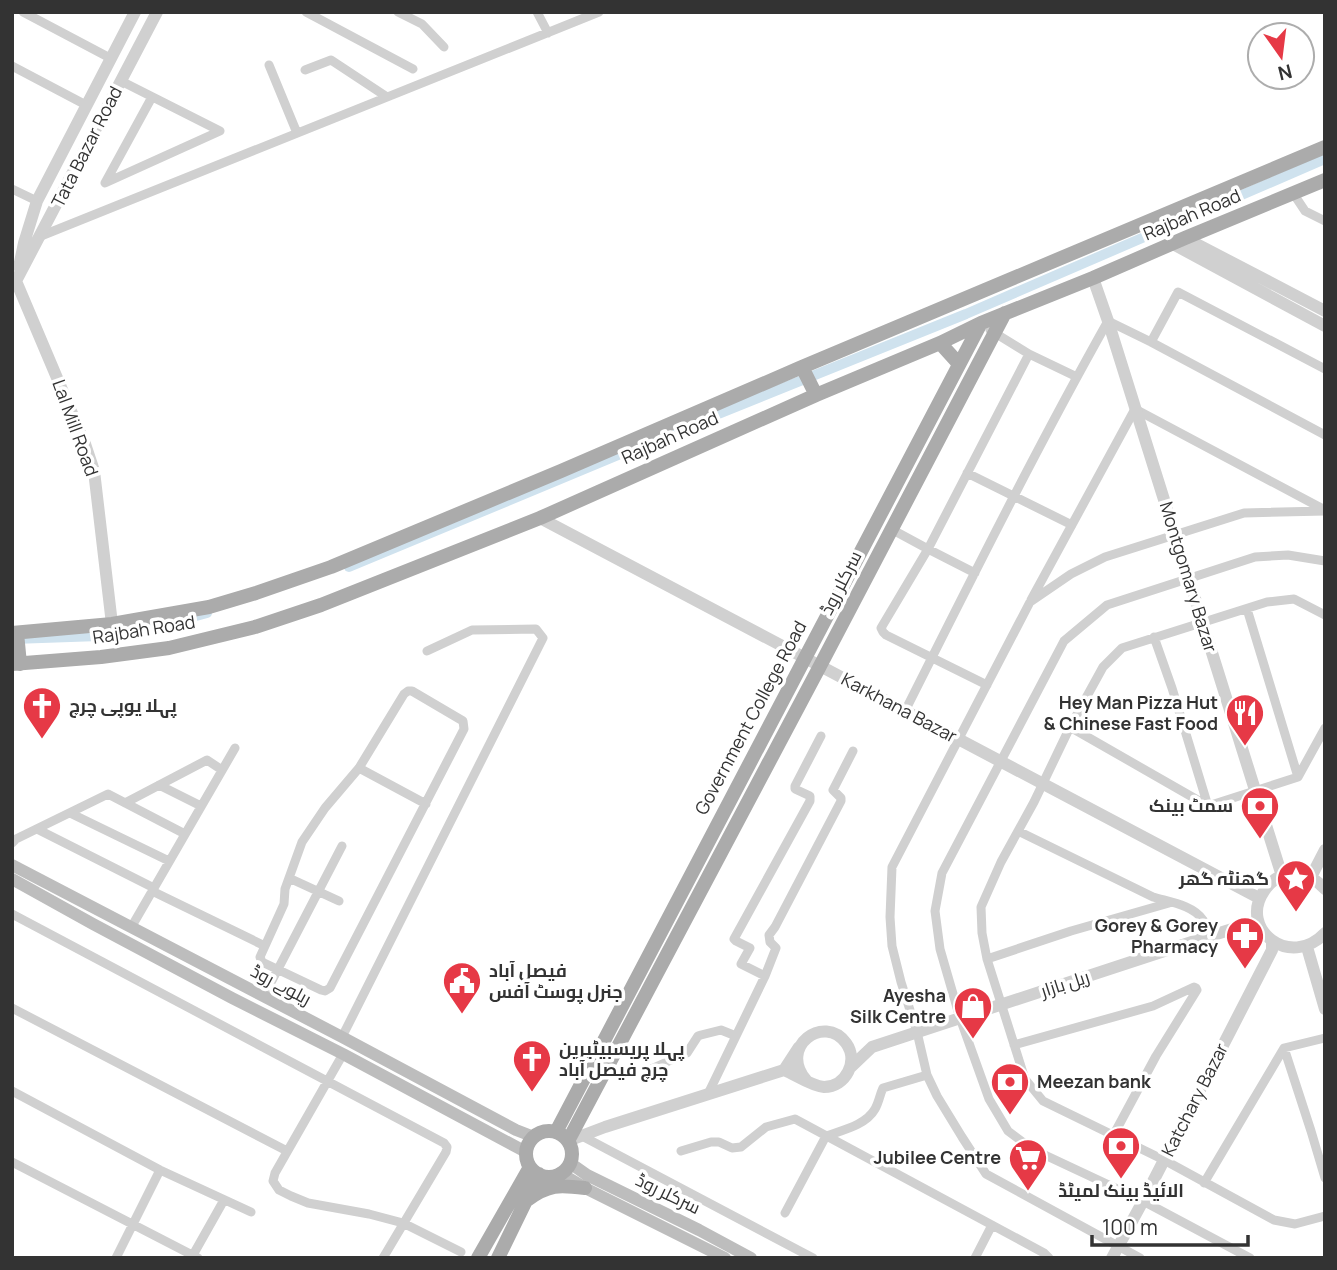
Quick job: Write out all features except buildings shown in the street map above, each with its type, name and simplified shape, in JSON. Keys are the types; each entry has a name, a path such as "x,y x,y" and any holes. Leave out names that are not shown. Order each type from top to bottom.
{"main road":[{"name":"Rajbah Road","path":"16,633 113,624 209,607 331,567 1325,147"},
{"name":"Rajbah Road","path":"17,662 101,657 169,648 255,627 321,605 540,518 814,392 940,343 981,323 1325,180"},
{"name":"سرکلر روڈ","path":"672,943 1005,313"},
{"name":"Government College Road","path":"562,1136 659,934 981,323"},
{"path":"940,343 959,364"},
{"path":"803,369 814,392"},
{"path":"16,633 17,662"},
{"name":"ریلوے روڈ","path":"12,865 516,1130 534,1137"},
{"name":"ریلوے روڈ","path":"12,878 232,998 343,1054 532,1164"},
{"path":"562,1136 672,943 659,934"},
{"path":"498,1258 526,1201 532,1164 528,1144 540,1133 548,1131 562,1136 571,1148 572,1155 565,1168 546,1176 532,1164"},
{"path":"478,1258 532,1164"},
{"name":"سرکلر روڈ","path":"565,1168 585,1188 724,1258"},
{"name":"سرکلر روڈ","path":"565,1168 587,1175 751,1258"},
{"path":"526,1201 540,1190 559,1185 585,1188"}],"street":[{"path":"23,12 110,58"},
{"name":"Tata Bazar Road","path":"14,283 37,201 135,12"},
{"name":"Tata Bazar Road","path":"14,283 157,12"},
{"path":"306,12 413,69"},
{"path":"398,12 422,24 444,47"},
{"path":"537,12 548,33"},
{"path":"41,236 599,12"},
{"path":"305,70 331,60 387,97"},
{"path":"269,65 297,133"},
{"path":"12,66 86,105"},
{"path":"121,81 220,131 105,183 152,97"},
{"path":"12,189 37,201"},
{"path":"1293,193 1305,211 1325,221"},
{"path":"1179,241 1325,311"},
{"path":"1179,241 1325,326"},
{"name":"Montgomary Bazar","path":"1093,278 1282,876"},
{"name":"Lal Mill Road","path":"14,283 85,444 94,471 113,624"},
{"path":"1151,342 1178,292 1325,369"},
{"path":"905,711 1014,497 1108,321 1325,435"},
{"path":"981,323 994,334 1029,354 1077,377"},
{"path":"987,685 886,635 881,628 928,549 1029,354"},
{"path":"1140,1258 1115,1252 986,1174 943,1106 927,1075 892,946 892,867 1030,602 1135,409 1325,510"},
{"path":"967,473 1072,525"},
{"path":"1030,602 1071,574 1105,557 1244,513 1325,510"},
{"name":"Karkhana Bazar","path":"540,518 1259,898"},
{"path":"891,529 975,573"},
{"path":"1250,1258 1143,1201 1032,1149 1008,1131 989,1099 960,1018 940,949 935,911 942,873 1063,641 1107,605 1255,557 1288,555 1325,561"},
{"path":"1325,615 1294,599 1267,602 1122,648 1103,667 1070,727 981,907 987,959 1014,1045 1025,1079 1043,1101 1164,1160 1274,1220 1295,1224 1325,1216"},
{"path":"1247,609 1298,777"},
{"path":"342,1037 543,639 536,629 472,630 427,651"},
{"path":"1154,637 1208,806"},
{"path":"412,691 465,724 330,988 325,991 260,959 284,904 289,877 302,842 325,808 359,768 404,694 412,691"},
{"path":"1070,727 1208,806 1298,777 1325,728"},
{"path":"765,976 741,964 750,948 734,939 810,801 810,796 795,789 795,786 821,736"},
{"path":"132,926 235,748"},
{"path":"708,1094 776,948 768,935 775,927 841,801 833,790 853,751"},
{"path":"125,803 207,760 222,771"},
{"path":"359,768 426,804"},
{"path":"159,785 201,806"},
{"path":"12,843 108,794 185,834"},
{"path":"70,813 169,861"},
{"path":"37,829 265,946"},
{"path":"1018,831 1153,897 1181,904 1203,918 1210,936"},
{"path":"264,996 342,846"},
{"path":"1311,877 1325,850"},
{"path":"1325,889 1311,877 1301,874 1282,876 1266,887 1259,898 1257,914 1264,933 1283,947 1307,947 1325,933"},
{"path":"289,877 339,901"},
{"path":"987,959 1071,931 1170,903"},
{"path":"12,914 444,1143 446,1152 385,1255 396,1258"},
{"name":"ریل بازار","path":"784,1070 814,1085 832,1086 840,1082 872,1047 1210,936 1259,923"},
{"name":"Katchary Bazar","path":"1115,1252 1272,950 1272,941"},
{"path":"1307,947 1325,1009"},
{"path":"1014,1045 1153,1006 1196,988 1113,1136"},
{"path":"12,1008 287,1151"},
{"path":"651,1069 687,1053 698,1036 722,1030 736,1036"},
{"path":"562,1136 582,1136 784,1070 805,1039 812,1034 830,1032 872,1047"},
{"path":"839,1035 850,1049 851,1067"},
{"path":"1204,1183 1284,1048 1325,1038"},
{"path":"799,1047 797,1065 806,1080"},
{"path":"1284,1048 1325,1178"},
{"path":"343,1054 275,1173 274,1181 279,1191 307,1203 404,1223 461,1252"},
{"path":"785,1213 826,1136 870,1117 883,1088 927,1075"},
{"path":"12,1091 160,1170 251,1212"},
{"path":"681,1151 711,1142 719,1142 732,1148 741,1147 765,1127 794,1119 1049,1258"},
{"path":"582,1136 813,1258"},
{"path":"12,1162 195,1256 224,1200"},
{"path":"116,1258 160,1170"},
{"path":"975,1258 992,1225"}],"waterway":[{"path":"349,567 966,314 1325,159"},
{"path":"13,639 128,635 207,613"}],"place":[{"name":"پہلا یوپی چرچ","path":"42,740"},
{"name":"Hey Man Pizza Hut & Chinese Fast Food","path":"1245,747"},
{"name":"سمٹ بینک","path":"1260,840"},
{"name":"گھنٹہ گھر","path":"1296,913"},
{"name":"Gorey & Gorey Pharmacy","path":"1245,970"},
{"name":"فیصل آباد جنرل پوسٹ آفس","path":"462,1015"},
{"name":"Ayesha Silk Centre","path":"973,1040"},
{"name":"پہلا پریسبیٹیرین چرچ فیصل آباد","path":"532,1093"},
{"name":"Meezan bank","path":"1010,1116"},
{"name":"الائیڈ بینک لمیٹڈ","path":"1121,1180"},
{"name":"Jubilee Centre","path":"1028,1192"}]}
